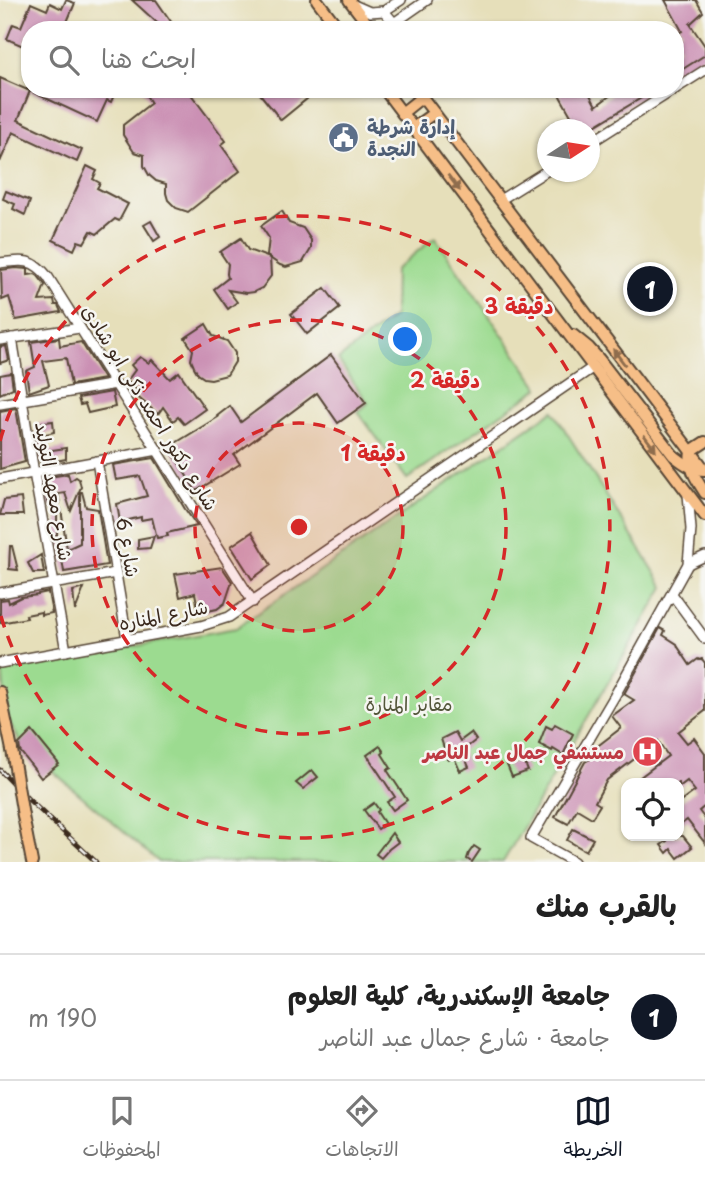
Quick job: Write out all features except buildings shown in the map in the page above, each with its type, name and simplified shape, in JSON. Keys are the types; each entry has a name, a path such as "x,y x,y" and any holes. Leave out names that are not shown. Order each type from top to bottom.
{"main road":[{"path":"317,0 333,21"},
{"path":"351,2 365,21"},
{"path":"391,98 705,516"},
{"path":"402,113 415,98"},
{"path":"423,98 705,470"},
{"path":"413,128 434,113"},
{"path":"564,329 589,348 682,463 691,468 705,470"},
{"path":"691,452 705,442"},
{"path":"691,452 691,468 705,493"},
{"path":"0,692 32,862"},
{"path":"22,862 26,839"}],"street":[{"path":"351,2 370,12 384,11 401,0"},
{"path":"400,21 428,0"},
{"path":"384,11 389,21"},
{"path":"684,84 705,71"},
{"path":"600,137 661,98"},
{"path":"500,200 537,177"},
{"name":"شارع دكتور احمد ذكى ابو شادى","path":"0,263 27,261 39,267 253,602"},
{"path":"0,340 80,328"},
{"name":"شارع معهد التوليد","path":"12,338 66,651"},
{"name":"شارع المناره","path":"0,663 211,624 229,617 592,368"},
{"path":"0,404 116,384"},
{"path":"0,479 158,450"},
{"name":"شارع 6","path":"97,461 127,639"},
{"path":"574,862 531,838 688,564 691,529 688,494"},
{"path":"688,564 705,556"},
{"path":"0,593 116,573"},
{"path":"672,594 705,639"}],"green space":[{"path":"435,237 539,388 407,479 358,412 368,403 338,360 394,316 395,270"},
{"name":"مقابر المنارة","path":"553,411 664,587 503,862 159,862 22,745 8,720 2,670 236,628"}],"railway":[{"path":"0,770 96,862"}],"place":[{"name":"إدارة شرطة النجدة","path":"344,137"},
{"name":"جامعة الإسكندرية، كلية العلوم","path":"650,289"},
{"name":"مستشفي جمال عبد الناصر","path":"647,751"}]}
